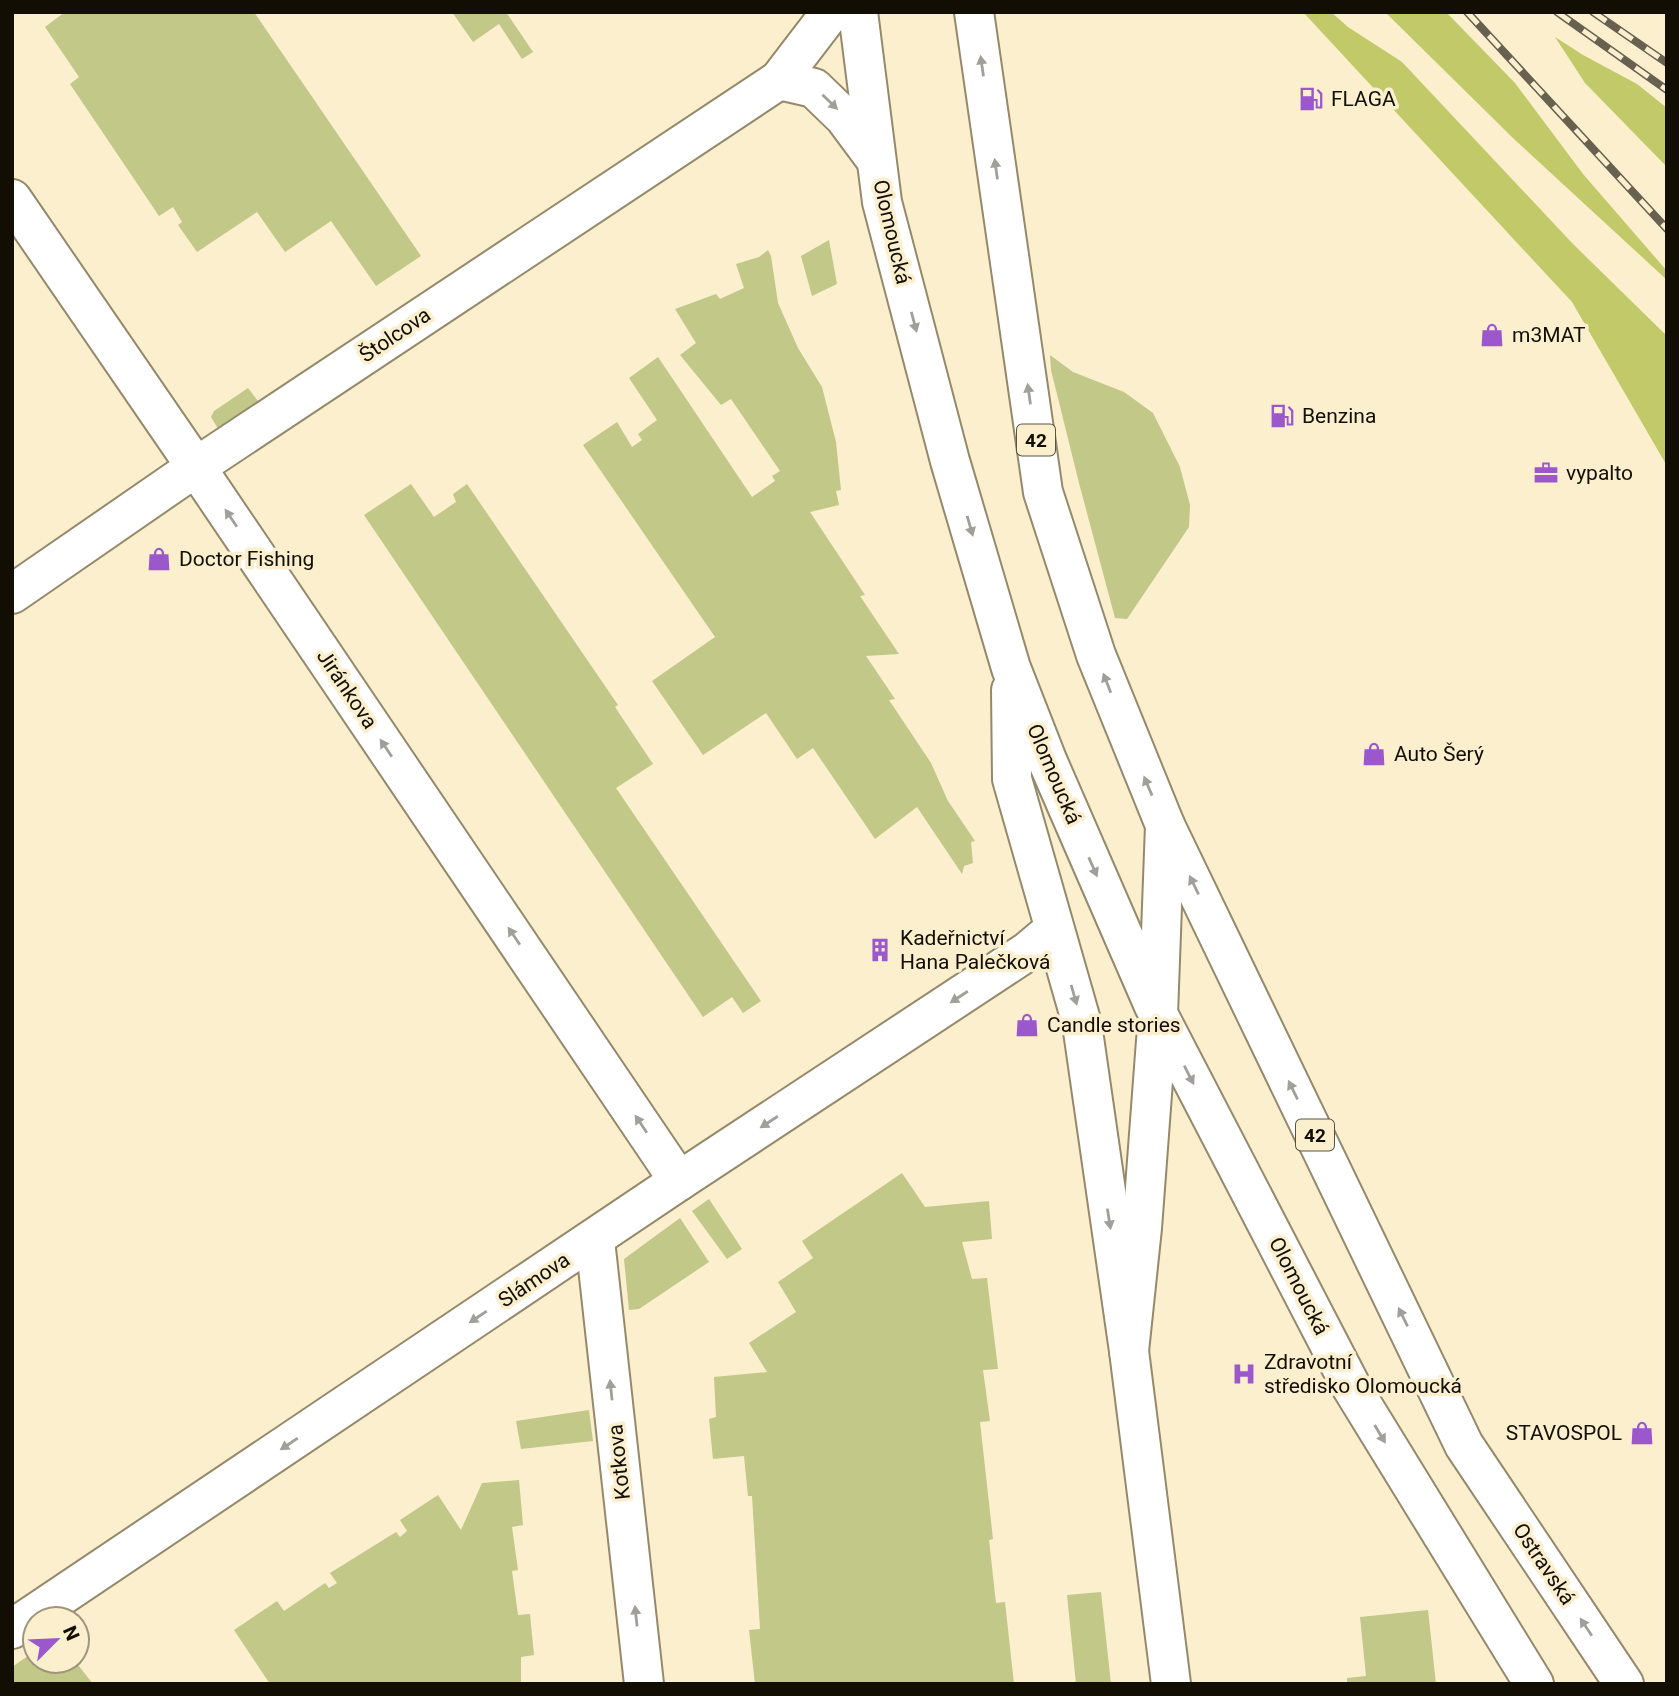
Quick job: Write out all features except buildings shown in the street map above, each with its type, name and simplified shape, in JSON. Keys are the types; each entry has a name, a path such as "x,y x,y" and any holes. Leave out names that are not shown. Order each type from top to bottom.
{"main road":[{"name":"Štolcova","path":"12,594 196,467 779,80 831,12"},
{"name":"Olomoucká","path":"858,12 883,202 950,461 1011,668 1047,760 1158,1014 1352,1388 1407,1480"},
{"name":"42","path":"974,12 1043,492 1096,655 1165,825"},
{"path":"779,80 814,88 844,117 876,160"},
{"name":"Jiránkova","path":"12,199 679,1181"},
{"path":"1011,668 1012,779 1082,1024 1129,1351 1171,1684"},
{"path":"1129,1351 1142,1228 1158,1014 1165,825"},
{"name":"Ostravská","path":"1165,825 1464,1445 1624,1684"},
{"name":"Slámova","path":"12,1629 595,1240 679,1181 1028,951 1054,929"},
{"name":"Kotkova","path":"595,1240 643,1684"},
{"path":"1407,1480 1472,1631 1504,1684"},
{"path":"1407,1480 1534,1684"}],"green space":[{"path":"65,12 254,12 421,256 376,286 331,221 285,252 257,212 197,252 178,225 182,222 173,207 159,216 70,84 79,77 45,27"},
{"path":"452,12 506,12 533,52 522,59 499,24 473,42"},
{"path":"1303,12 1331,12 1348,27 1402,62 1573,244 1667,336 1667,466 1572,302"},
{"path":"1385,12 1446,12 1515,83 1583,174 1667,271 1667,280 1514,139"},
{"path":"1555,37 1637,84 1667,108 1667,167 1585,83"},
{"path":"829,240 837,284 812,296 801,256"},
{"path":"768,250 778,303 798,348 822,387 836,442 841,490 836,491 839,505 810,512 865,595 860,596 899,654 866,656 895,699 889,700 931,763 948,801 975,841 971,842 973,863 964,866 962,874 917,807 875,839 813,748 797,759 766,713 703,755 652,681 715,637 583,445 617,422 632,447 642,440 638,434 657,420 629,378 658,357 752,497 775,481 772,476 780,471 731,399 721,405 680,355 696,343 675,309 716,294 720,299 744,288 736,264 759,257"},
{"path":"1050,355 1073,372 1124,392 1153,413 1180,467 1190,505 1189,527 1127,619 1115,618 1051,370"},
{"path":"248,388 258,401 257,406 220,432 211,417 214,411"},
{"path":"411,484 434,517 456,502 453,494 467,484 618,705 615,707 653,764 616,788 761,1001 743,1013 732,997 703,1017 364,515"},
{"path":"902,1173 925,1207 989,1201 992,1239 962,1242 972,1279 987,1278 998,1369 983,1370 990,1421 980,1422 993,1539 989,1540 996,1603 1005,1602 1014,1684 755,1684 749,1630 760,1629 752,1496 748,1496 744,1456 713,1459 709,1419 716,1417 714,1377 767,1372 749,1343 796,1312 778,1282 813,1258 802,1241"},
{"path":"709,1199 742,1249 727,1259 692,1211"},
{"path":"680,1218 709,1262 639,1309 629,1310 624,1259"},
{"path":"589,1410 593,1441 521,1449 516,1421"},
{"path":"519,1480 523,1525 512,1527 518,1570 512,1571 518,1615 530,1614 534,1655 521,1657 521,1684 270,1684 234,1630 277,1601 284,1611 325,1583 329,1588 337,1583 330,1573 396,1532 400,1537 407,1531 400,1520 438,1495 461,1530 482,1483"},
{"path":"1101,1592 1111,1684 1076,1684 1067,1595"},
{"path":"1428,1610 1436,1684 1347,1684 1347,1678 1366,1676 1360,1617"},
{"path":"21,1661 21,1675 86,1675 93,1684 12,1684 12,1667"}],"railway":[{"path":"1467,12 1667,229"},
{"path":"1557,12 1667,90"},
{"path":"1593,12 1667,63"}],"place":[{"name":"FLAGA","path":"1311,99"},
{"name":"m3MAT","path":"1492,335"},
{"name":"Benzina","path":"1282,416"},
{"name":"vypalto","path":"1546,473"},
{"name":"Doctor Fishing","path":"159,559"},
{"name":"Auto Šerý","path":"1374,754"},
{"name":"Kadeřnictví Hana Palečková","path":"880,950"},
{"name":"Candle stories","path":"1027,1025"},
{"name":"Zdravotní středisko Olomoucká","path":"1244,1374"},
{"name":"STAVOSPOL","path":"1642,1433"}]}
